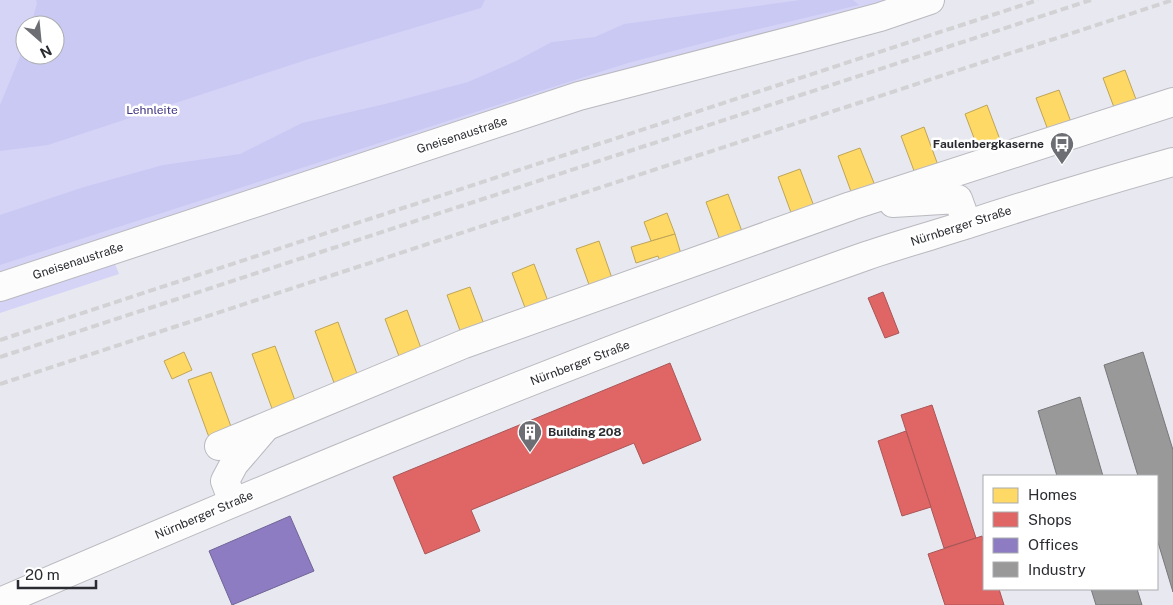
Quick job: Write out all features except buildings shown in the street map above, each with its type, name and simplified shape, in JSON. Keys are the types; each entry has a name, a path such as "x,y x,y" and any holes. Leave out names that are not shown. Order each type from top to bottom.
{"street":[{"name":"Gneisenaustraße","path":"0,287 579,96 834,29 930,0"},
{"path":"219,446 464,344 851,206 1173,102"},
{"name":"Nürnberger Straße","path":"0,602 233,502 521,386 708,314 868,255 1075,189 1173,162"},
{"path":"851,206 958,199 967,224"},
{"path":"233,502 225,481 234,464 269,424"}],"green space":[{"name":"Lehnleite","path":"0,0 908,1 441,126 106,241 119,274 0,313"},
{"path":"36,0 485,0 481,8 309,59 48,145 0,151 0,105 16,65 65,65 65,15 34,15"},
{"path":"800,0 853,0 859,5 628,63 0,265 0,215 84,187 163,165 240,154 302,123 468,82 516,61 552,42 595,37 624,24"}],"railway":[{"path":"0,340 1038,0"},
{"path":"0,357 1091,0"},
{"path":"0,384 1173,0"}],"place":[{"name":"Faulenbergkaserne","path":"1062,165"},
{"name":"Building 208","path":"530,453"}]}
